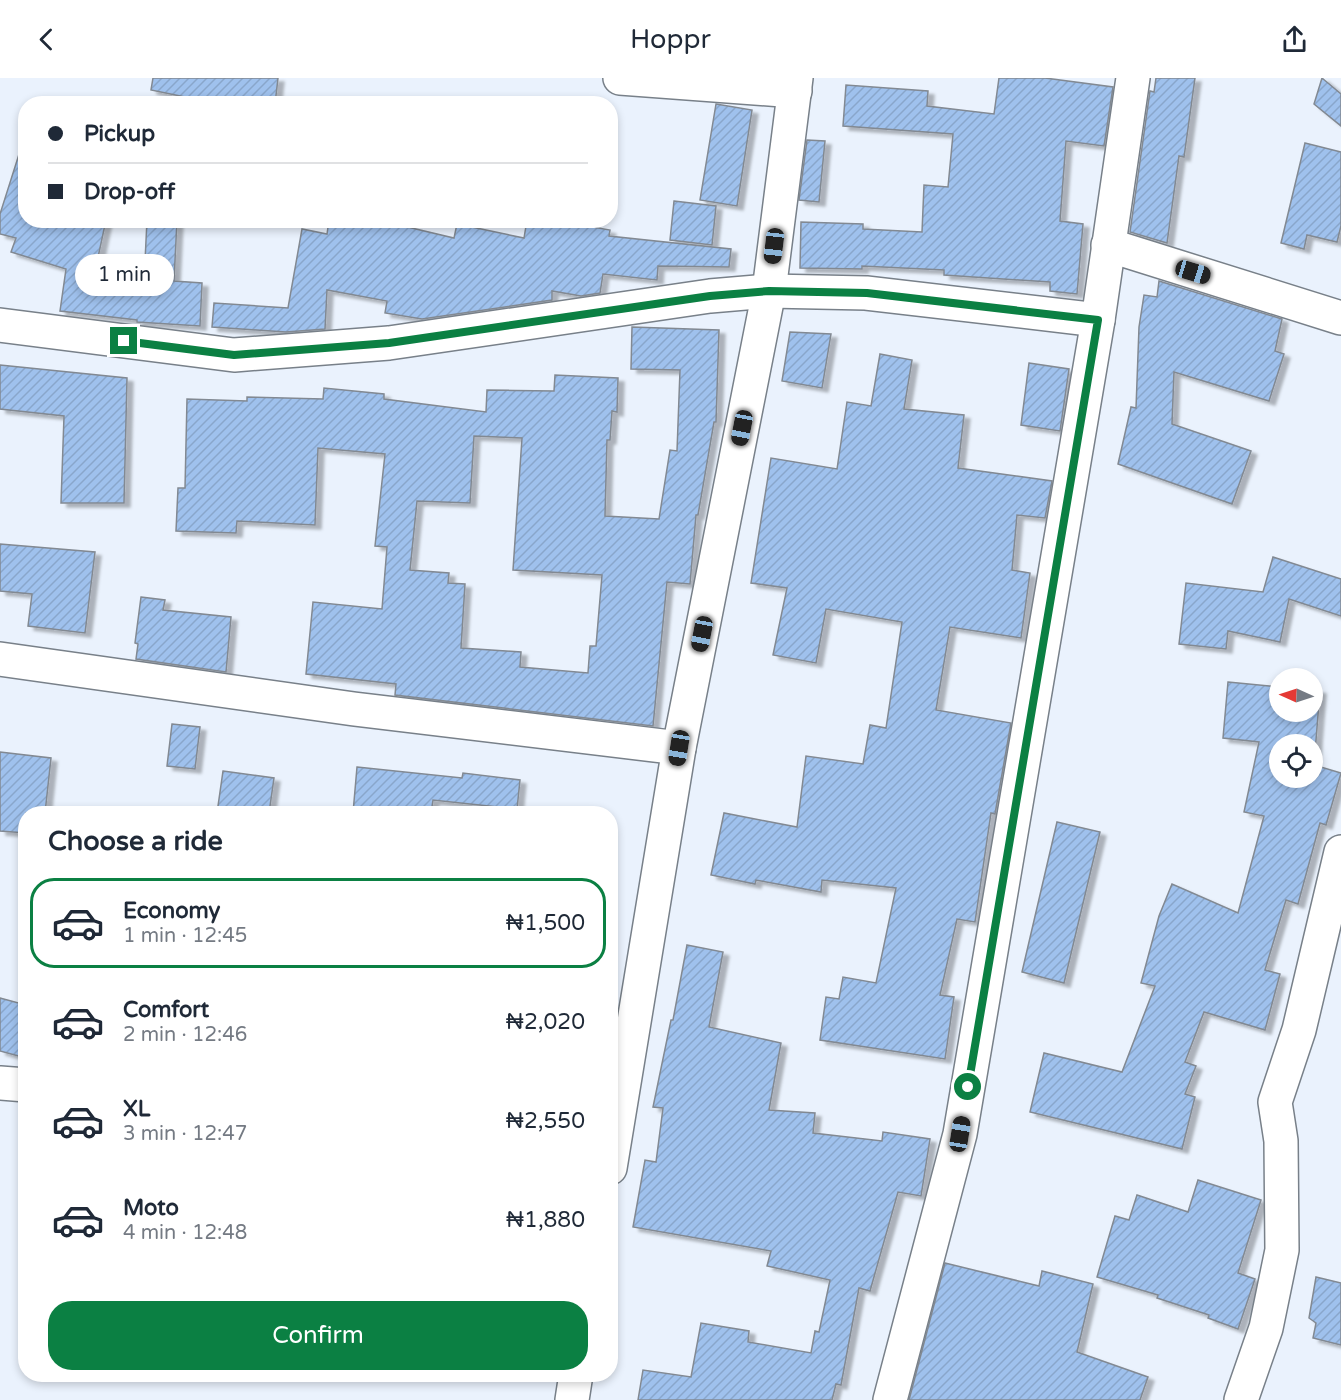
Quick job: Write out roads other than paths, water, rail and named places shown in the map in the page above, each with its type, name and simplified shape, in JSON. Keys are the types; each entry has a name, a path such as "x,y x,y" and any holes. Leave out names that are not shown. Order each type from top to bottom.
{"street":[{"path":"618,1098 679,748 769,291 796,84 620,78"},
{"path":"890,1400 960,1134 1098,320 1133,78"},
{"path":"1108,245 1341,318"},
{"path":"0,325 234,355 389,343 710,296 769,291 867,293 1098,320"},
{"path":"0,659 354,709 679,748"},
{"path":"1241,1400 1266,1328 1282,1250 1281,1141 1275,1102 1299,1030 1341,852"},
{"path":"0,1083 18,1084"},
{"path":"572,1400 575,1382"}]}
